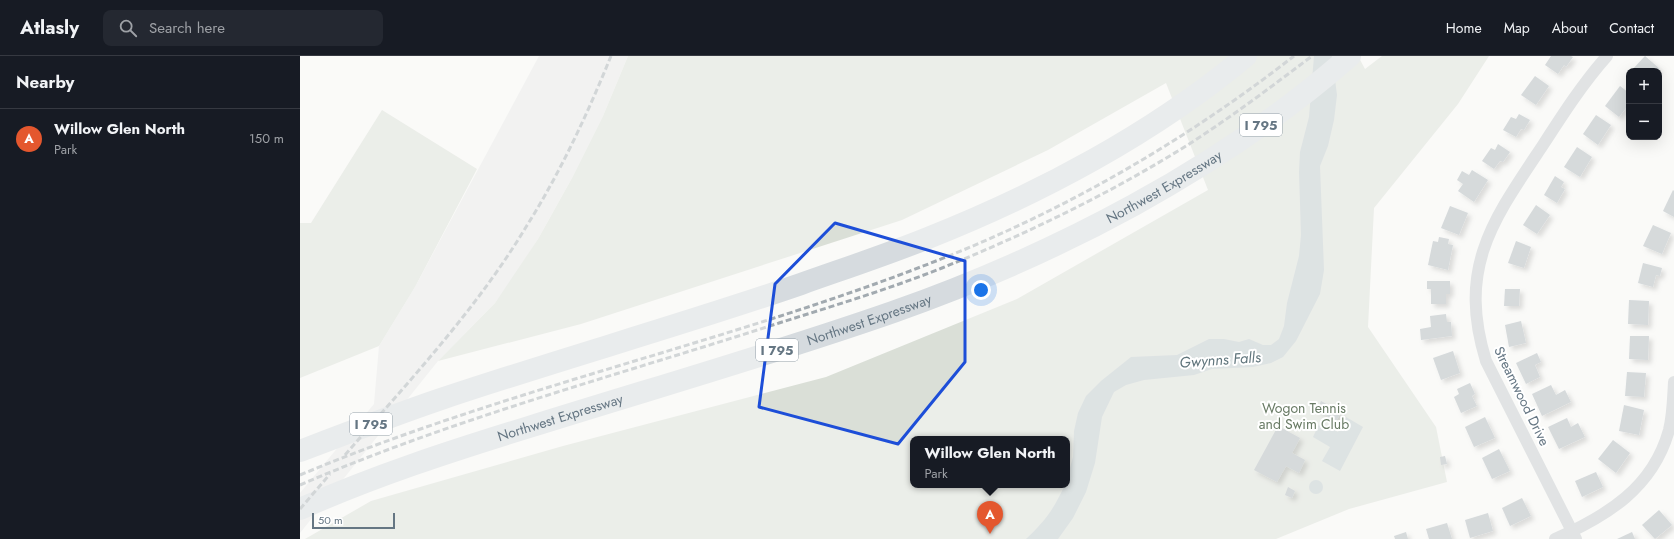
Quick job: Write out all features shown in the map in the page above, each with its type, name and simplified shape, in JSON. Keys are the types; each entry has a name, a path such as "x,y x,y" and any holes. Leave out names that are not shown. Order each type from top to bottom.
{"highway":[{"name":"I 795","path":"300,451 442,399 739,305 928,238 997,208 1094,159 1213,83 1246,56"},
{"name":"Northwest Expressway","path":"300,509 428,458 755,357 892,312 944,294 1021,261 1121,211 1194,170 1271,118 1329,75 1350,56"}],"street":[{"name":"Streamwood Drive","path":"1574,535 1486,361 1480,339 1476,295 1483,248 1492,226 1505,202 1576,95 1607,56"},
{"path":"1555,539 1574,535 1629,496 1643,482 1664,447 1672,413 1674,382"}],"highlighted area":[{"path":"835,223 965,261 965,362 898,444 759,407 775,284"}],"shaded area":[{"path":"539,56 628,56 603,116 572,178 538,239 511,281 495,303 438,361 300,533 300,493 374,404 379,346 415,287"}],"green space":[{"name":"Wogon Tennis and Swim Club","path":"628,56 1358,56 1365,69 1382,56 1489,56 1458,104 1374,208 1368,327 1436,427 1447,482 1349,509 1276,539 305,539 371,501 563,446 826,377 1017,299 1208,190 1166,83 1048,150 902,220 581,324 438,361 495,303 538,239 572,178 603,116"},
{"path":"382,110 477,169 415,287 379,346 300,378 300,223 311,223"}],"water":[{"name":"Gwynns Falls","path":"1314,56 1332,56 1337,95 1334,120 1328,146 1320,166 1324,270 1320,294 1296,341 1283,357 1271,363 1253,367 1212,369 1194,375 1144,380 1126,385 1114,392 1102,417 1095,463 1086,492 1073,518 1058,539 1026,539 1048,514 1064,488 1070,488 1070,468 1073,457 1074,431 1078,413 1086,396 1101,381 1131,357 1177,355 1209,339 1224,339 1239,342 1249,339 1263,345 1271,345 1279,339 1284,326 1287,303 1299,256 1301,235 1299,172 1300,152 1309,117"},
{"path":"1346,417 1363,427 1340,471 1322,461 1330,447 1313,437 1320,422 1338,432"},
{"path":"1313,480 1319,480 1323,484 1323,490 1319,494 1313,494 1309,490 1309,484"}],"building":[{"path":"1551,56 1573,57 1566,67 1564,65 1558,74 1545,65"},
{"path":"1645,56 1659,68 1634,68"},
{"path":"1535,76 1549,86 1536,105 1521,95"},
{"path":"1620,86 1626,91 1626,108 1619,117 1605,106"},
{"path":"1519,114 1530,120 1524,130 1521,129 1516,137 1503,130 1511,117 1516,119"},
{"path":"1596,115 1611,125 1598,145 1583,134"},
{"path":"1498,144 1510,152 1503,162 1500,161 1494,169 1482,161 1491,148 1495,150"},
{"path":"1577,147 1592,157 1580,177 1564,167"},
{"path":"1472,170 1488,180 1474,202 1458,191 1463,184 1457,180 1462,171 1469,175"},
{"path":"1555,176 1564,182 1561,187 1565,189 1557,203 1544,195"},
{"path":"1673,190 1674,191 1674,217 1663,211"},
{"path":"1536,205 1550,215 1537,234 1523,225"},
{"path":"1450,206 1468,213 1459,235 1441,228"},
{"path":"1653,225 1671,233 1662,254 1643,246"},
{"path":"1439,237 1449,239 1448,244 1453,245 1448,270 1428,265 1433,241 1438,242"},
{"path":"1516,241 1531,247 1524,268 1508,263"},
{"path":"1643,263 1662,268 1660,276 1656,275 1653,287 1638,283"},
{"path":"1427,281 1450,281 1450,294 1446,294 1446,304 1431,304 1431,289 1427,289"},
{"path":"1505,289 1520,289 1519,306 1504,306"},
{"path":"1629,300 1649,301 1648,325 1628,324"},
{"path":"1446,314 1447,322 1451,322 1452,336 1421,340 1420,329 1431,327 1430,316"},
{"path":"1521,321 1526,343 1509,347 1505,325"},
{"path":"1630,336 1649,336 1648,360 1629,359"},
{"path":"1453,351 1460,373 1441,380 1433,358"},
{"path":"1537,353 1541,362 1535,365 1540,377 1526,384 1516,363"},
{"path":"1627,372 1646,373 1644,397 1625,396"},
{"path":"1470,383 1475,394 1472,396 1477,406 1461,413 1454,397 1459,394 1457,389"},
{"path":"1551,385 1556,395 1565,390 1571,402 1542,416 1532,394"},
{"path":"1321,401 1341,412 1336,421 1317,410"},
{"path":"1624,405 1644,410 1639,435 1619,431"},
{"path":"1485,417 1495,438 1474,447 1465,427"},
{"path":"1567,418 1571,427 1578,423 1585,437 1559,449 1548,427"},
{"path":"1278,426 1300,438 1292,453 1305,460 1299,473 1286,466 1277,482 1254,470"},
{"path":"1613,440 1630,453 1616,473 1598,459"},
{"path":"1499,449 1510,471 1492,479 1482,458"},
{"path":"1445,456 1447,464 1441,465 1440,457"},
{"path":"1596,472 1603,487 1582,497 1575,481"},
{"path":"1288,487 1295,491 1292,498 1285,495"},
{"path":"1522,498 1531,516 1510,526 1502,508"},
{"path":"1659,510 1672,525 1655,539 1642,525"},
{"path":"1488,513 1493,531 1470,538 1465,520"},
{"path":"1447,523 1452,539 1429,539 1426,529"},
{"path":"1406,532 1408,539 1395,539 1394,536"},
{"path":"1632,532 1635,539 1617,539"}],"railway":[{"path":"345,455 440,345 506,258 562,165 583,122 611,56"},
{"path":"300,475 378,444 457,416 778,317 857,290 936,261 984,241 1031,220 1122,172 1210,117 1294,56"},
{"path":"300,485 359,461 477,418 861,297 922,276 973,255 1067,212 1157,164 1266,91 1312,56"},
{"path":"300,509 330,474"}],"place":[{"name":"Willow Glen North","path":"990,534"}]}
